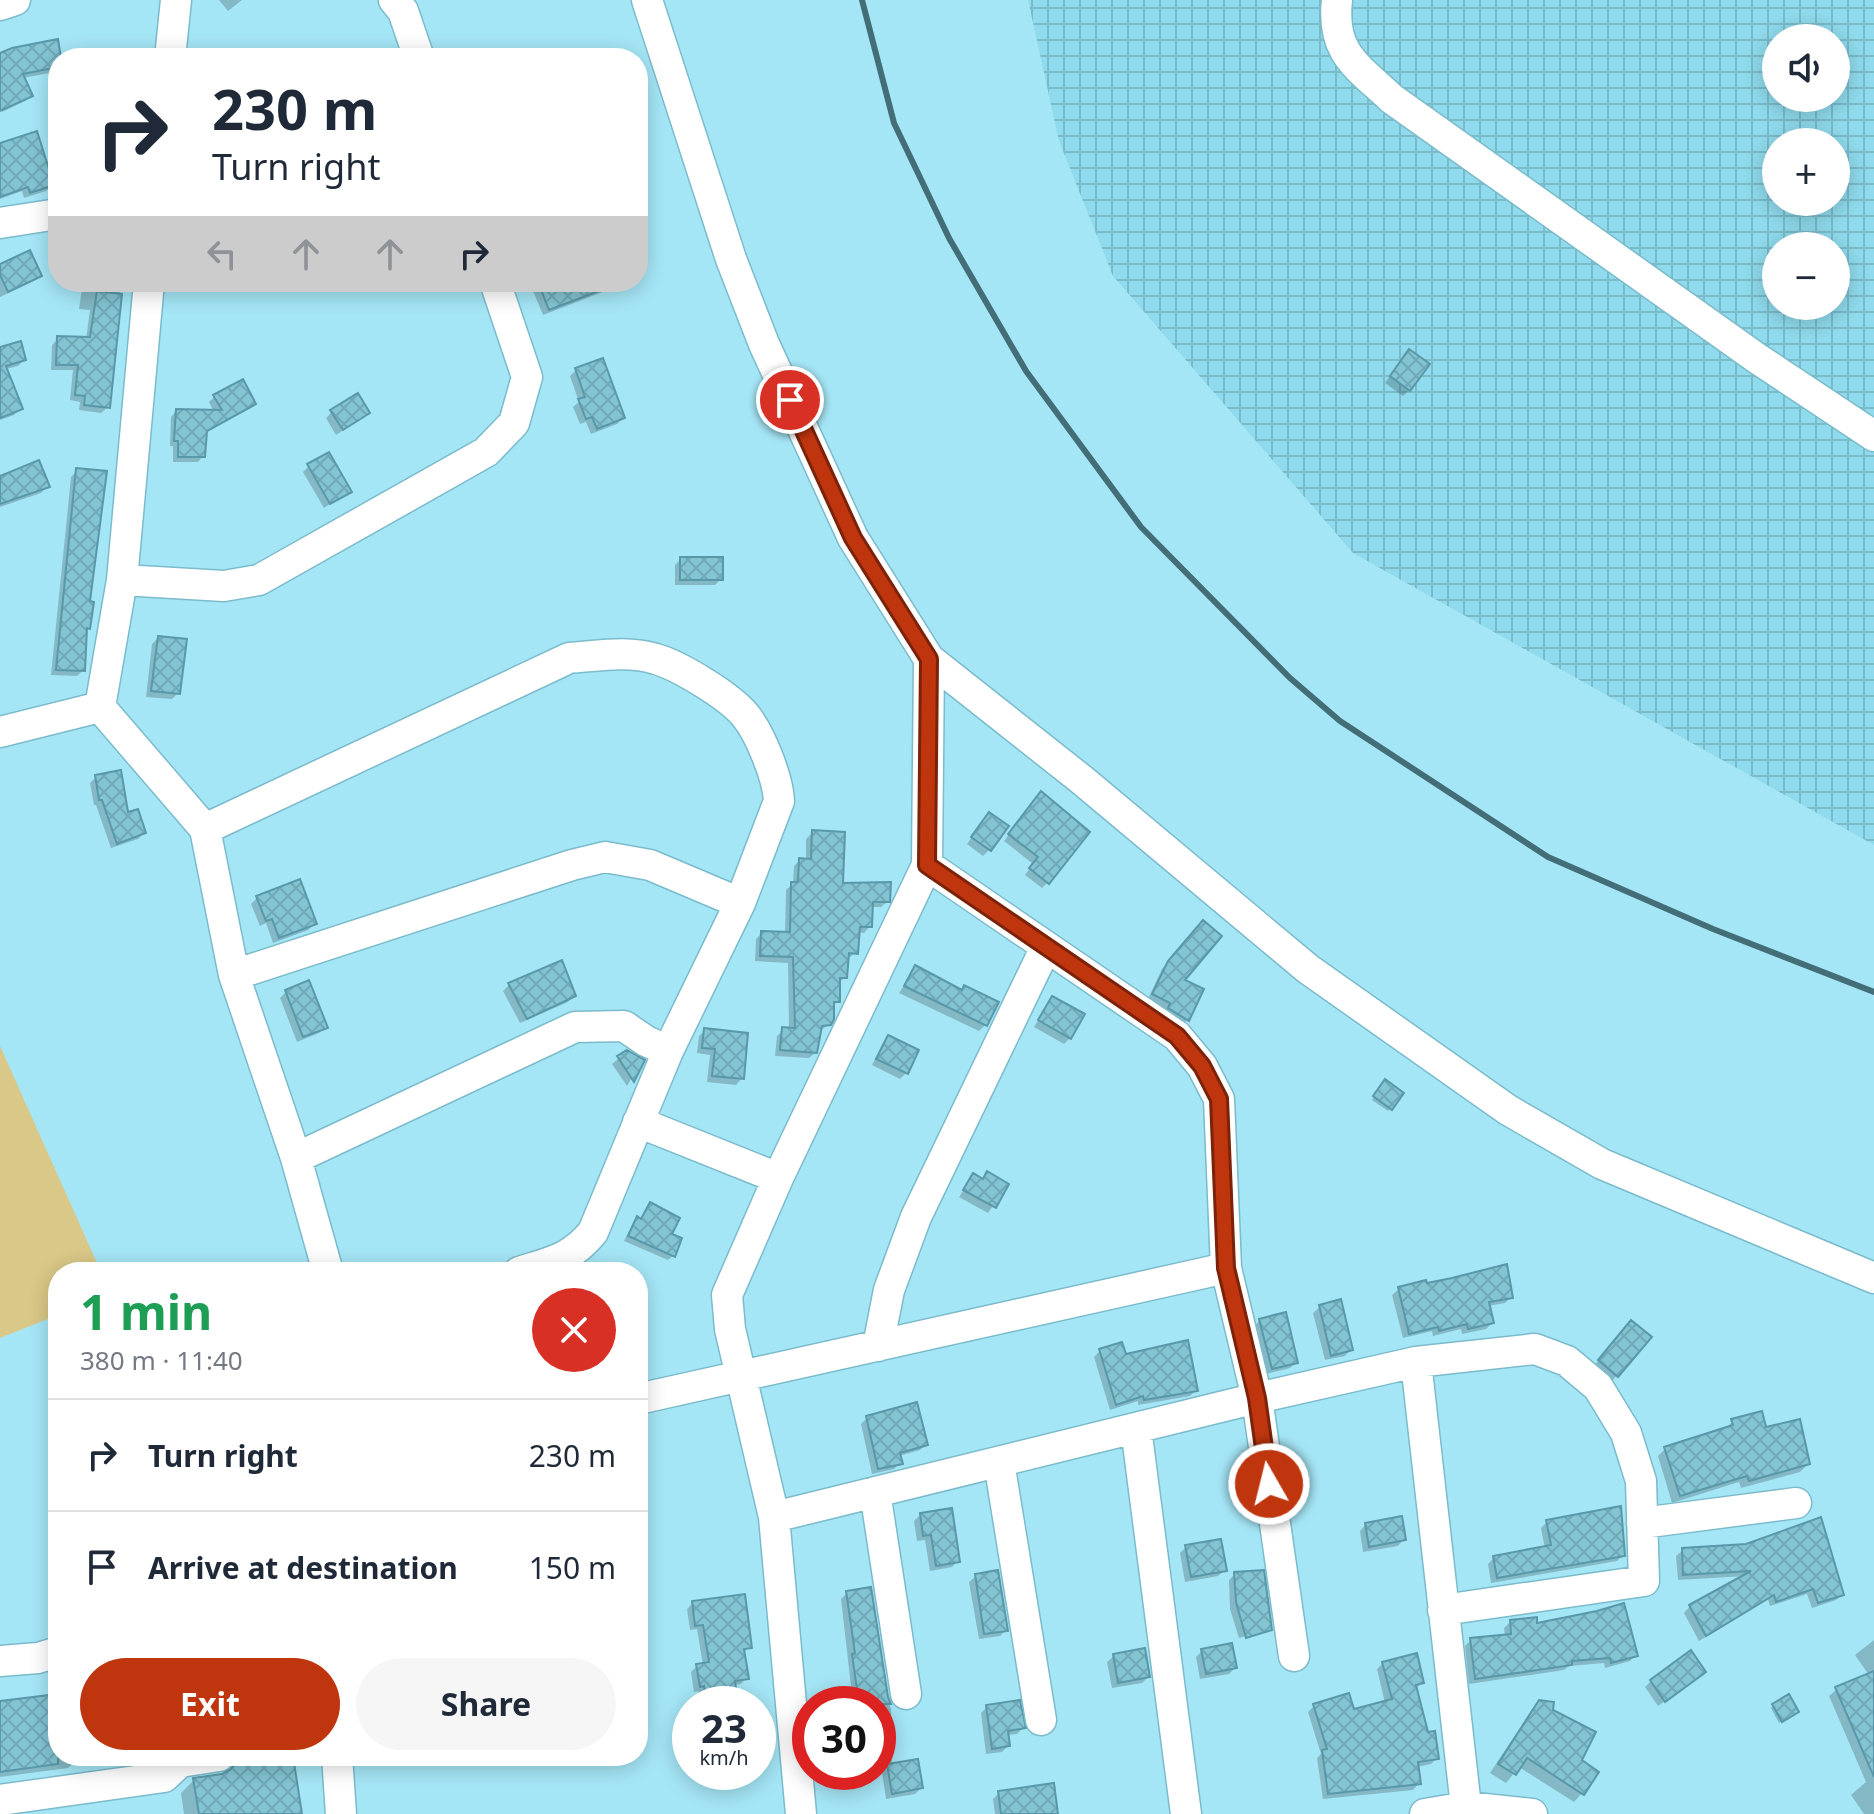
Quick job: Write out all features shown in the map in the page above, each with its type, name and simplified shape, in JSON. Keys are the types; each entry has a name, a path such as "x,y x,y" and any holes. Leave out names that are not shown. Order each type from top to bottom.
{"street":[{"path":"0,5 15,0"},
{"path":"171,48 176,0"},
{"path":"394,0 403,11 416,48"},
{"path":"647,0 731,259 764,344 853,538 929,659 1082,780 1308,969 1508,1110 1602,1164 1874,1278"},
{"path":"1337,0 1340,45 1354,63 1392,99 1758,359 1874,436"},
{"path":"0,223 48,216"},
{"path":"100,707 122,580 148,292"},
{"path":"122,580 224,586 259,580 486,452 514,423 527,377 498,292"},
{"path":"205,829 569,658 627,654 657,659 703,682 746,716 772,766 779,801 740,903 668,1051 593,1232 581,1247 551,1262"},
{"path":"801,1814 774,1517 730,1329 727,1295 778,1178 927,865 929,659"},
{"path":"0,732 100,707"},
{"path":"100,707 205,829 234,975 296,1158 325,1262"},
{"path":"234,975 605,857 650,865 740,903"},
{"path":"927,865 1177,1036 1202,1066 1219,1099 1226,1268 1257,1398 1294,1656"},
{"path":"878,1346 889,1290 916,1217 1046,947"},
{"path":"296,1158 575,1027 624,1026 668,1051"},
{"path":"638,1122 778,1178"},
{"path":"648,1397 1226,1268"},
{"path":"774,1517 1416,1362 1535,1349 1567,1361 1598,1387 1626,1433 1641,1481 1644,1581 1443,1610"},
{"path":"1416,1362 1466,1807"},
{"path":"1136,1428 1186,1814"},
{"path":"999,1462 1041,1720"},
{"path":"875,1492 906,1694"},
{"path":"1642,1523 1796,1503"},
{"path":"0,1661 48,1655"},
{"path":"7,1805 164,1777 176,1766"},
{"path":"338,1766 341,1814"},
{"path":"1425,1814 1466,1807 1532,1814"}],"shaded area":[{"path":"1028,0 1874,0 1874,845 1353,553 1113,276 1059,141"},
{"path":"0,1046 97,1262 48,1262 48,1319 0,1338"}],"building":[{"path":"58,39 59,48 48,48 48,69 23,74 33,96 0,111 0,53"},
{"path":"37,131 48,166 48,187 30,193 28,187 0,197 0,143"},
{"path":"30,250 42,276 8,292 0,275 0,264"},
{"path":"97,292 122,294 110,408 84,405 85,396 75,395 78,365 56,365 57,336 90,337"},
{"path":"542,292 596,292 549,310"},
{"path":"21,341 26,360 6,366 23,409 0,418 0,347"},
{"path":"1409,349 1430,364 1410,391 1390,376"},
{"path":"603,358 625,418 597,429 592,417 586,419 578,399 585,397 575,368"},
{"path":"243,379 256,404 207,431 205,457 178,457 178,441 174,441 176,409 222,410 213,395"},
{"path":"358,393 370,413 343,430 330,410"},
{"path":"329,452 352,492 330,504 307,464"},
{"path":"39,460 50,487 0,504 0,476"},
{"path":"76,468 107,471 90,601 94,602 90,629 87,628 85,671 56,670"},
{"path":"680,557 723,557 723,580 680,580"},
{"path":"158,636 187,639 180,694 151,691"},
{"path":"121,770 128,812 138,809 146,833 117,844 102,800 99,800 95,775"},
{"path":"1041,791 1090,832 1049,884 1029,868 1038,857 1008,834"},
{"path":"989,812 1009,826 991,851 971,837"},
{"path":"812,830 845,832 843,883 891,882 890,902 873,902 872,927 860,927 858,954 849,953 847,978 840,978 840,1002 834,1002 831,1025 822,1026 817,1053 780,1050 782,1027 795,1028 793,957 760,956 761,931 790,932 791,882 798,882 799,858 811,859"},
{"path":"300,879 317,924 279,938 272,919 266,921 256,896"},
{"path":"1203,920 1222,936 1185,980 1204,989 1189,1021 1168,1008 1170,1003 1152,994 1168,961"},
{"path":"562,960 576,996 527,1019 508,983"},
{"path":"915,965 962,990 964,985 999,1002 987,1026 904,986"},
{"path":"309,980 328,1028 303,1037 285,990"},
{"path":"1052,996 1085,1014 1071,1039 1038,1020"},
{"path":"704,1028 748,1033 744,1079 712,1076 715,1049 702,1048"},
{"path":"888,1035 919,1050 908,1074 876,1059"},
{"path":"627,1050 645,1060 634,1082 617,1056"},
{"path":"1385,1079 1404,1093 1392,1110 1373,1096"},
{"path":"987,1171 1009,1184 996,1208 963,1190 973,1173 983,1179"},
{"path":"650,1202 680,1218 672,1234 682,1238 675,1257 628,1236 637,1216 641,1219"},
{"path":"1507,1264 1513,1298 1489,1302 1494,1323 1468,1329 1467,1324 1439,1331 1438,1327 1409,1334 1398,1287"},
{"path":"1341,1299 1353,1350 1331,1356 1319,1305"},
{"path":"1286,1312 1298,1363 1272,1369 1259,1319"},
{"path":"1631,1320 1652,1337 1618,1377 1598,1360"},
{"path":"1188,1340 1198,1391 1144,1400 1143,1396 1116,1405 1099,1349 1122,1342 1126,1354"},
{"path":"917,1402 928,1445 900,1453 903,1464 878,1469 866,1416"},
{"path":"1762,1411 1766,1427 1800,1419 1810,1464 1749,1481 1747,1476 1680,1496 1664,1447 1733,1425 1731,1419"},
{"path":"1621,1506 1625,1556 1497,1578 1493,1556 1551,1545 1546,1520"},
{"path":"952,1508 960,1562 936,1566 931,1535 923,1536 920,1513"},
{"path":"1402,1516 1406,1540 1369,1547 1365,1523"},
{"path":"1821,1517 1844,1595 1818,1603 1813,1589 1776,1602 1774,1595 1706,1636 1689,1605 1751,1571 1683,1575 1682,1548 1746,1544"},
{"path":"1221,1539 1227,1571 1191,1577 1185,1545"},
{"path":"998,1570 1008,1631 984,1634 975,1574"},
{"path":"1264,1570 1272,1630 1246,1638 1236,1602 1234,1572"},
{"path":"871,1587 886,1686 857,1686 846,1591"},
{"path":"745,1594 752,1648 744,1649 749,1679 735,1681 736,1686 700,1686 696,1664 709,1662 703,1625 695,1626 692,1601"},
{"path":"1624,1603 1638,1656 1611,1663 1610,1658 1572,1661 1572,1665 1475,1679 1470,1638 1511,1634 1510,1620 1537,1617 1537,1623"},
{"path":"1232,1643 1237,1668 1206,1674 1201,1649"},
{"path":"1145,1648 1150,1677 1118,1683 1113,1654"},
{"path":"1691,1650 1706,1672 1665,1702 1650,1680"},
{"path":"1417,1653 1424,1683 1416,1685 1428,1732 1435,1731 1439,1759 1418,1762 1421,1784 1328,1794 1322,1750 1327,1749 1313,1704 1349,1693 1354,1709 1392,1699 1382,1662"},
{"path":"1874,1671 1874,1777 1835,1687"},
{"path":"1789,1694 1799,1712 1782,1722 1772,1704"},
{"path":"48,1695 48,1765 0,1772 0,1701"},
{"path":"1020,1700 1026,1728 1008,1731 1010,1746 992,1749 986,1705"},
{"path":"1539,1700 1554,1702 1553,1710 1596,1732 1582,1760 1599,1772 1584,1795 1527,1758 1516,1775 1498,1764"},
{"path":"918,1759 923,1788 892,1794 891,1790 896,1790 896,1763"},
{"path":"233,1766 295,1766 302,1814 199,1814 193,1778 222,1774"},
{"path":"1054,1783 1058,1814 1001,1814 998,1791"}],"railway":[{"path":"862,0 894,123 949,238 1026,371 1141,527 1290,678 1340,721 1548,857 1713,929 1874,992"}],"route":[{"path":"790,400 853,538 929,659 927,865 1177,1036 1202,1066 1219,1099 1226,1268 1257,1398 1269,1484"}]}
